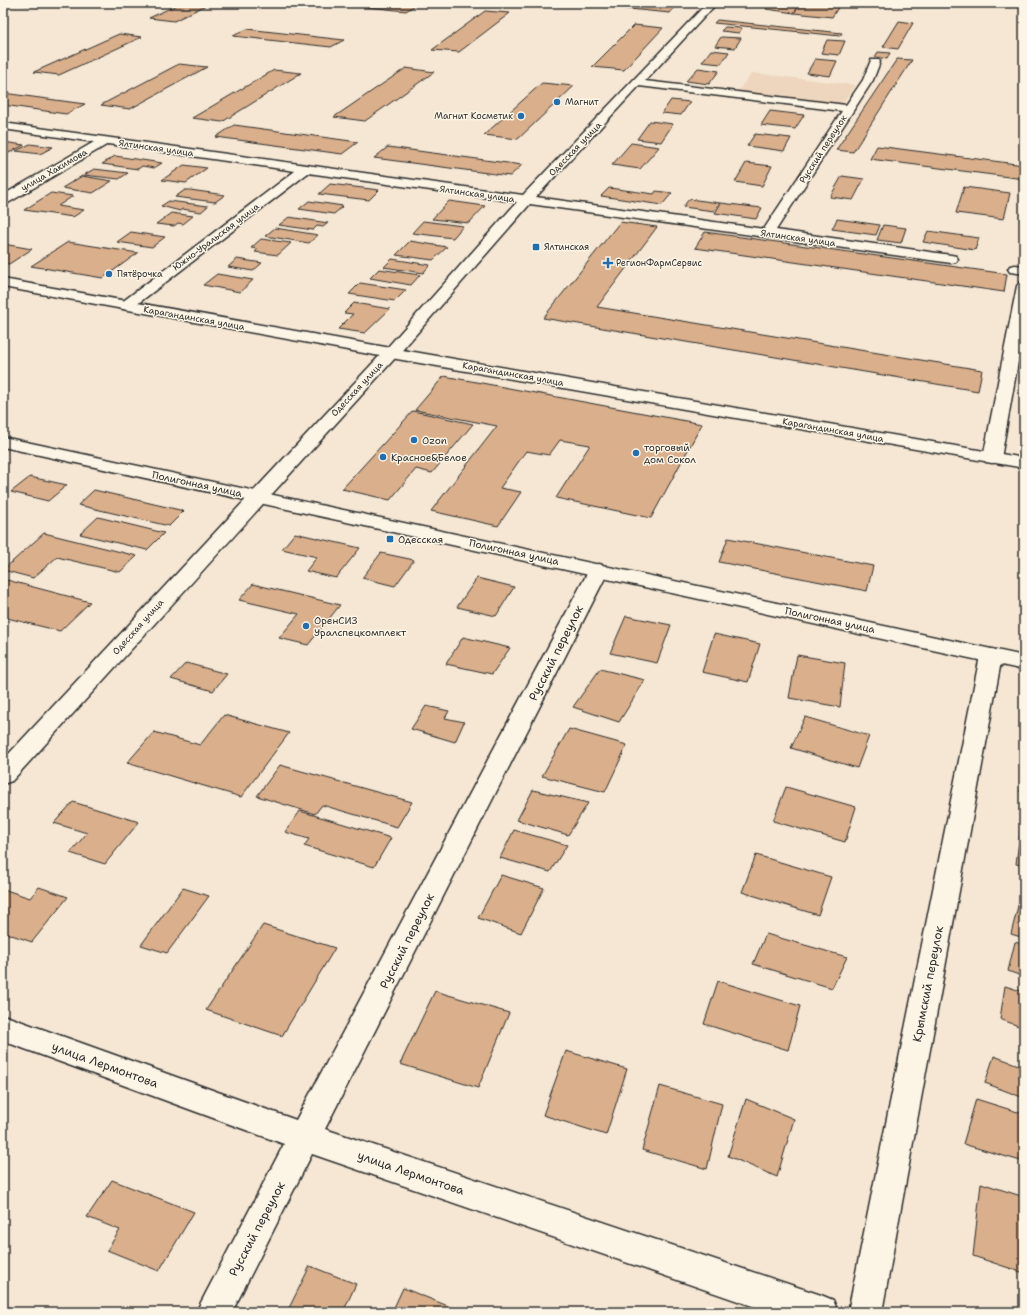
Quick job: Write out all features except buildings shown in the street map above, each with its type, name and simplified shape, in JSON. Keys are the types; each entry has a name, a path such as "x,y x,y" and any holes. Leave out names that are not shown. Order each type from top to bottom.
{"street":[{"name":"Одесская улица","path":"3,775 391,353 526,200 712,3"},
{"name":"Русский переулок","path":"768,234 868,80 875,62"},
{"path":"638,83 849,109"},
{"name":"Ялтинская улица","path":"3,126 951,259"},
{"name":"улица Хакимова","path":"3,200 105,141"},
{"name":"Южно-Уральская улица","path":"127,305 305,169"},
{"name":"Карагандинская улица","path":"3,283 391,353 1024,463"},
{"path":"992,458 1024,286"},
{"name":"Полигонная улица","path":"3,442 1024,663"},
{"name":"Русский переулок","path":"213,1312 599,570"},
{"name":"Крымский переулок","path":"865,1312 991,656"},
{"name":"улица Лермонтова","path":"3,1028 305,1137 821,1312"}],"shaded area":[{"path":"752,73 855,85 842,104 738,91"}],"place":[{"name":"Магнит","path":"557,102"},
{"name":"Магнит Косметик","path":"521,116"},
{"name":"Ялтинская","path":"536,247"},
{"name":"РегионФармСервис","path":"608,263"},
{"name":"Пятёрочка","path":"109,274"},
{"name":"Ozon","path":"414,440"},
{"name":"торговый дом Сокол","path":"636,453"},
{"name":"Красное&Белое","path":"383,457"},
{"name":"Одесская","path":"390,539"},
{"name":"ОренСИЗ Уралспецкомплект","path":"306,626"}]}
